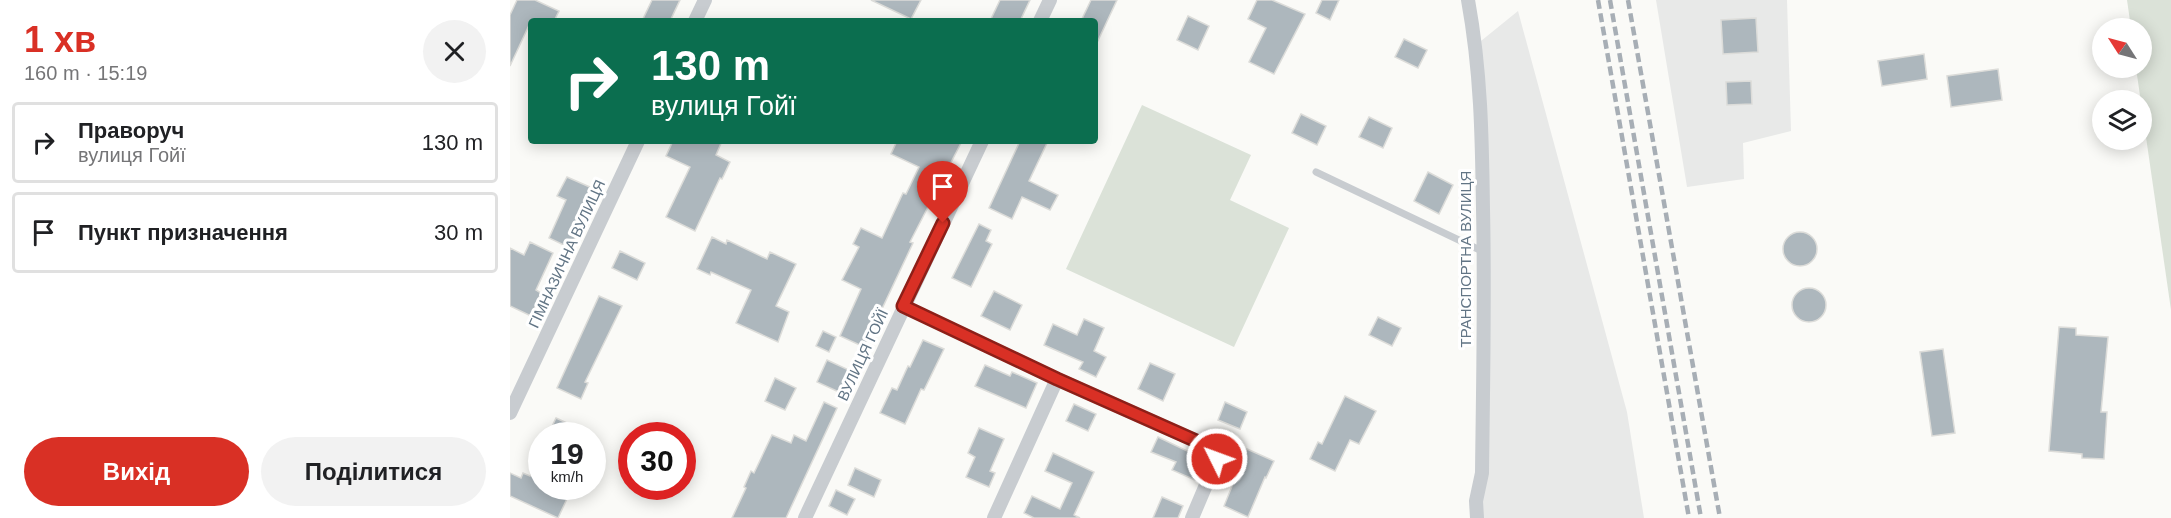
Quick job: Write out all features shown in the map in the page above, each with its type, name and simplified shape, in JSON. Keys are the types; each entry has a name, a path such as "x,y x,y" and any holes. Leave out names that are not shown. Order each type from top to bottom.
{"street":[{"path":"696,18 705,0"},
{"path":"1041,18 1050,0"},
{"name":"ТРАНСПОРТНА ВУЛИЦЯ","path":"1468,0 1476,45 1482,107 1484,252 1482,473 1476,501 1477,518"},
{"name":"ГІМНАЗИЧНА ВУЛИЦЯ","path":"510,413 637,144"},
{"name":"ВУЛИЦЯ ГОЙЇ","path":"805,518 981,144"},
{"path":"903,306 1057,379 1212,448 1216,452 1217,459 1192,518"},
{"path":"994,518 1057,379"},
{"path":"1468,518 1476,501"}],"lane":[{"path":"1316,172 1484,252"}],"shaded area":[{"path":"1656,0 1787,0 1791,131 1743,143 1744,179 1687,187"},
{"path":"2127,0 2171,0 2171,310 2148,150 2152,150 2152,90 2139,90 2137,78 2152,78 2152,18 2130,18"},
{"path":"1518,11 1627,412 1644,518 1477,518 1482,473 1476,45"},
{"path":"1142,105 1251,155 1230,200 1289,228 1234,347 1066,269"}],"building":[{"path":"517,0 535,0 559,11 556,18 528,18 528,27 510,66 510,15"},
{"path":"652,0 680,0 671,18 643,18"},
{"path":"871,0 921,0 912,18"},
{"path":"1000,0 1030,0 1021,18 991,18"},
{"path":"1091,0 1117,0 1098,41 1098,18 1082,18"},
{"path":"1257,0 1272,0 1305,14 1274,74 1249,62 1266,28 1248,19"},
{"path":"1322,0 1339,0 1330,20 1316,13"},
{"path":"1188,16 1209,26 1198,50 1177,40"},
{"path":"1756,18 1758,52 1723,54 1721,20"},
{"path":"1404,39 1427,50 1418,68 1395,57"},
{"path":"1924,54 1927,79 1882,86 1878,61"},
{"path":"1998,69 2002,100 1951,107 1947,76"},
{"path":"1751,81 1752,104 1727,105 1726,82"},
{"path":"1301,114 1326,126 1317,145 1292,133"},
{"path":"1369,117 1392,128 1383,148 1359,137"},
{"path":"672,144 721,144 716,155 730,162 695,231 666,217 690,167 666,156"},
{"path":"896,144 960,144 910,242 913,243 864,347 840,336 861,289 842,280 859,247 853,244 861,228 882,238 903,193 906,194 919,167 891,154"},
{"path":"1019,144 1047,144 1029,181 1058,195 1050,210 1022,197 1012,219 989,208"},
{"path":"1428,172 1453,185 1439,214 1414,201"},
{"path":"567,177 592,188 572,231 577,233 570,248 549,238 566,200 557,196"},
{"path":"979,224 991,230 986,241 992,244 971,287 952,278"},
{"path":"1800,232 1812,237 1817,249 1812,261 1800,266 1788,261 1783,249 1788,237"},
{"path":"712,237 726,244 727,240 767,259 770,252 796,264 776,306 789,312 778,342 736,323 751,290 711,272 710,275 697,269"},
{"path":"530,242 553,253 536,290 541,293 531,316 510,306 510,248 524,255"},
{"path":"620,251 645,263 637,280 612,268"},
{"path":"1809,288 1821,293 1826,305 1821,317 1809,322 1797,317 1792,305 1797,293"},
{"path":"994,291 1022,305 1010,330 981,316"},
{"path":"599,296 622,306 585,382 588,383 581,399 557,388"},
{"path":"1378,317 1401,328 1392,346 1369,335"},
{"path":"1084,319 1104,328 1094,351 1106,357 1096,377 1079,369 1083,362 1044,345 1053,324 1077,335"},
{"path":"2059,327 2076,328 2076,335 2108,337 2101,412 2107,412 2104,459 2082,458 2082,454 2049,451"},
{"path":"823,331 836,337 829,352 816,346"},
{"path":"923,340 944,349 924,390 921,389 905,424 880,413 892,388 897,390"},
{"path":"1943,349 1955,433 1932,436 1920,352"},
{"path":"827,360 851,371 841,393 817,382"},
{"path":"1150,363 1175,374 1163,401 1138,389"},
{"path":"985,365 1010,376 1012,372 1037,383 1026,408 975,386"},
{"path":"775,378 796,388 785,410 765,401"},
{"path":"1345,396 1376,411 1359,444 1350,440 1335,471 1310,459 1318,442 1322,444"},
{"path":"824,402 837,408 786,518 732,518 751,471 754,473 772,435 791,443 794,435 806,441"},
{"path":"1225,402 1247,412 1240,429 1218,420"},
{"path":"1074,404 1096,414 1088,431 1066,421"},
{"path":"979,428 1004,439 990,471 995,473 989,487 966,477 975,457 968,453"},
{"path":"1158,437 1204,459 1195,480 1172,470 1176,462 1151,452"},
{"path":"1247,449 1274,461 1248,517 1224,506"},
{"path":"1053,453 1094,472 1074,515 1080,518 1034,518 1024,513 1032,496 1060,509 1072,483 1045,471"},
{"path":"855,468 881,480 874,497 848,485"},
{"path":"510,473 521,478 523,473 528,475 528,500 566,500 558,518 510,496"},
{"path":"836,490 855,499 847,515 829,506"},
{"path":"1162,497 1183,506 1178,518 1153,518"}],"railway":[{"path":"1598,0 1689,518"},
{"path":"1610,0 1701,518"},
{"path":"1628,0 1720,518"}],"route":[{"path":"943,223 903,306 1057,379 1212,448 1216,452 1217,459"}]}
